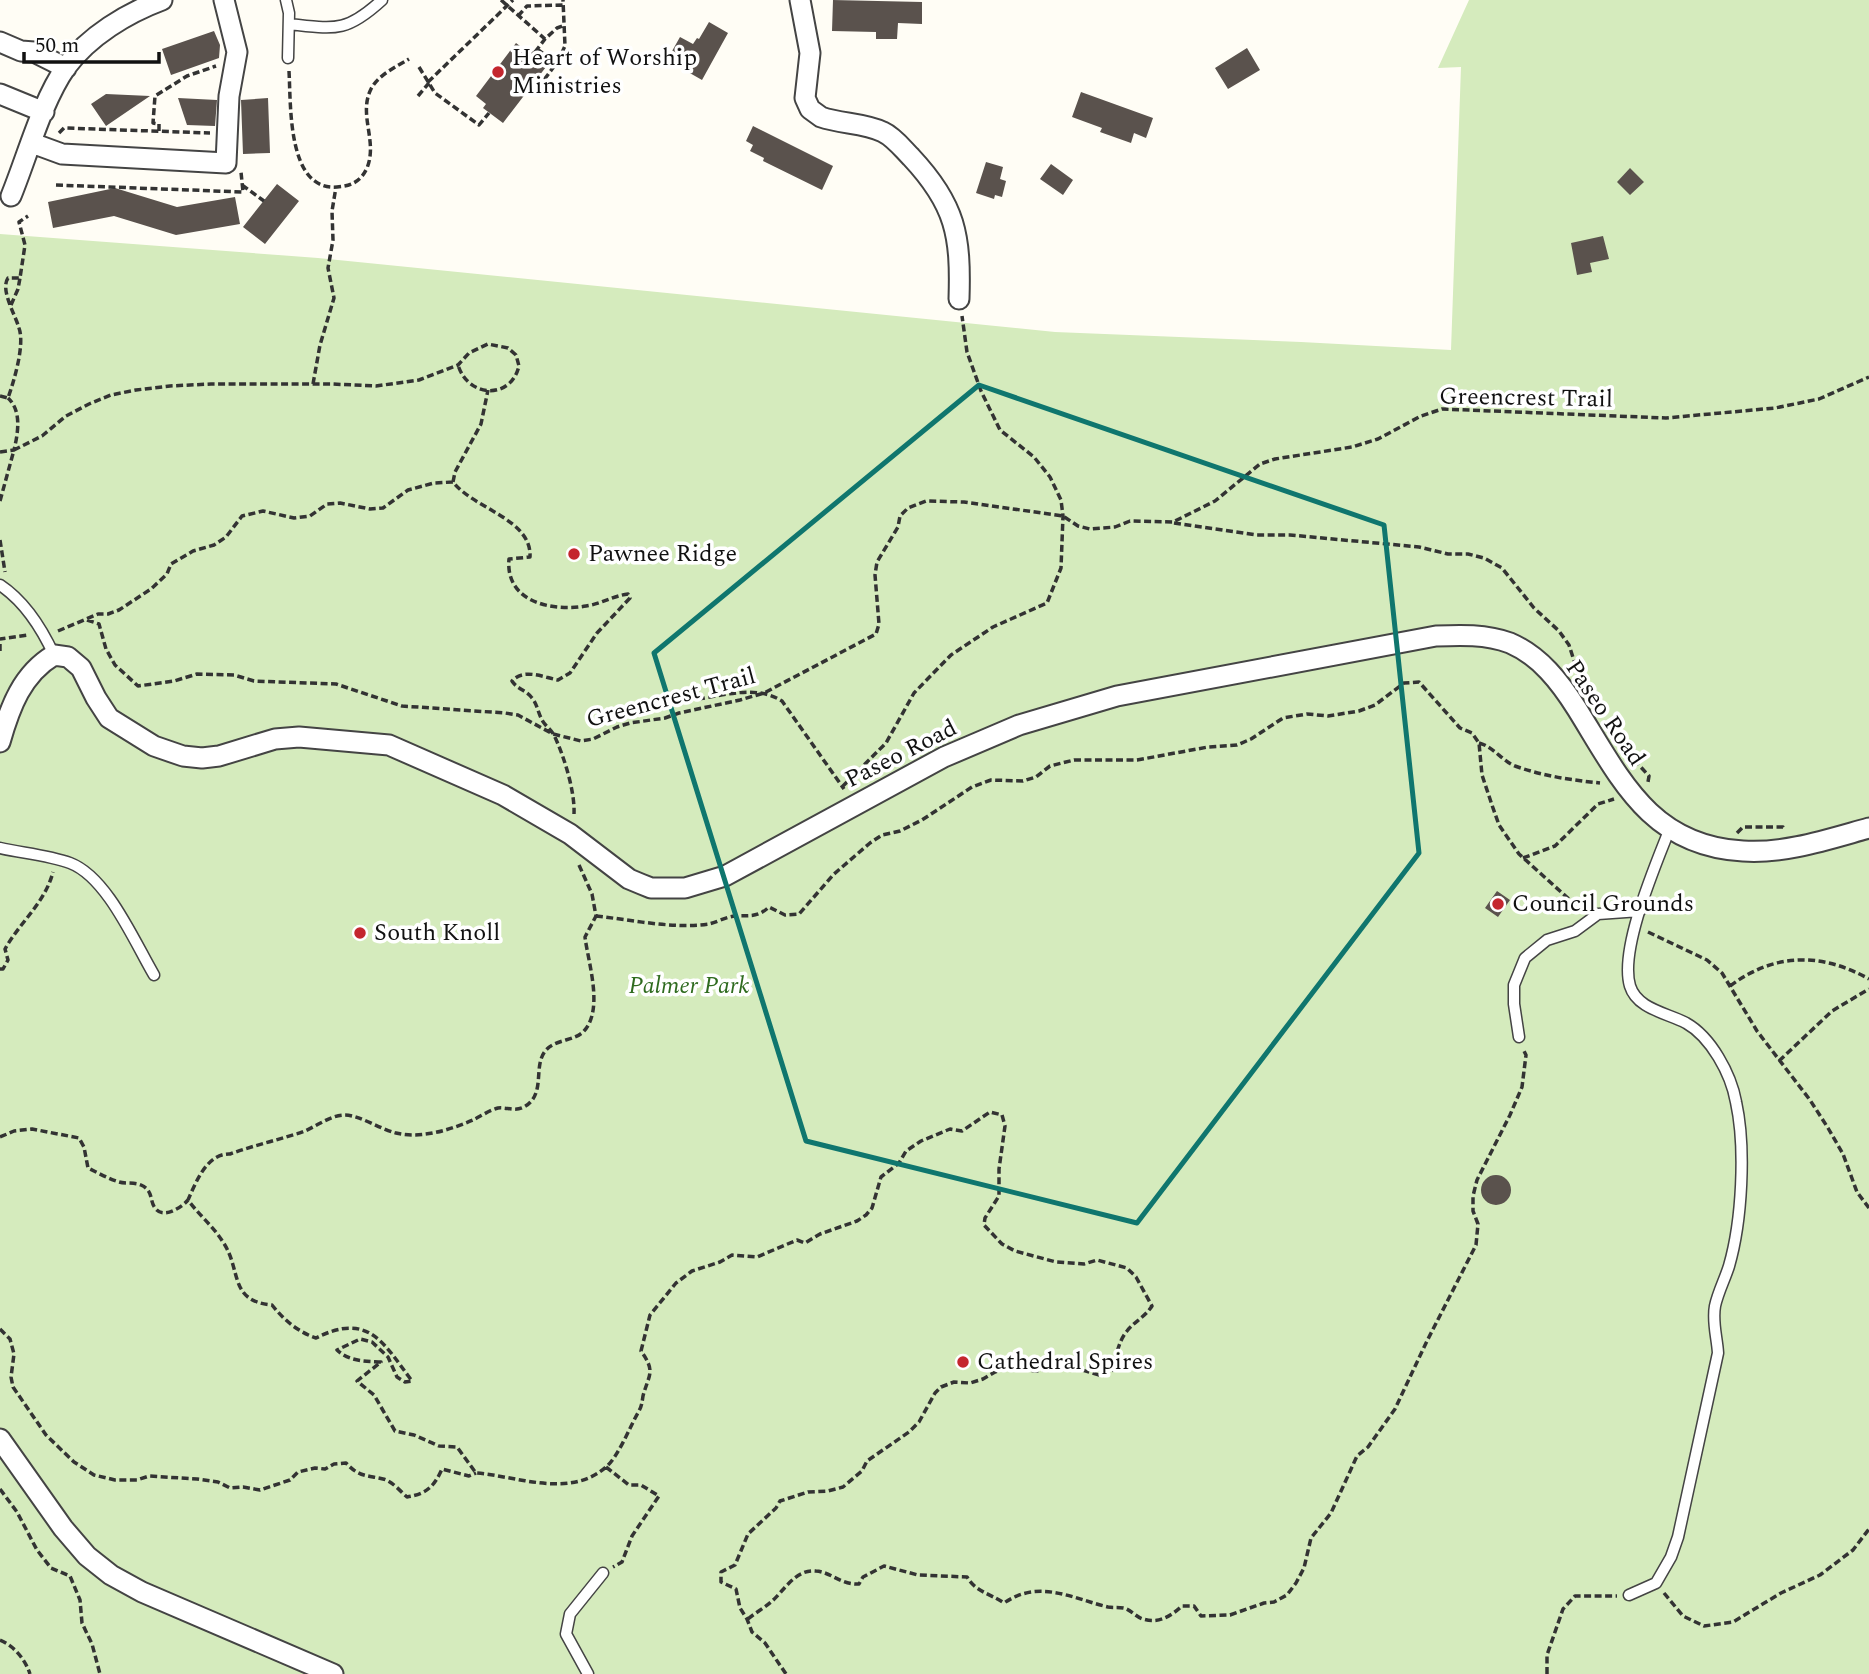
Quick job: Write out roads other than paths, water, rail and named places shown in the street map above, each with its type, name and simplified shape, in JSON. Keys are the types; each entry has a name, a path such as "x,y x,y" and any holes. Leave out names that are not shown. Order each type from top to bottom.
{"street":[{"path":"32,143 62,154 226,163 229,96 237,52 225,0"},
{"path":"800,0 810,53 806,103 821,117 873,128 888,134 928,177 944,199 954,223 959,247 959,299"},
{"path":"5,196 66,68 81,50 102,32 158,1"},
{"path":"0,42 21,51 34,52 66,68"},
{"path":"0,94 44,112"},
{"name":"Paseo Road","path":"50,647 81,668 109,718 154,746 183,756 202,758 219,756 275,739 299,737 389,746 502,795 570,834 629,879 651,888 685,888 725,876 944,757 1019,725 1118,696 1436,636 1490,637 1508,643 1533,657 1568,695 1623,784 1643,808 1670,828 1699,842 1742,851 1769,851 1869,828"},
{"path":"0,742 14,698 50,647"},
{"path":"0,1439 63,1528 87,1556 111,1575 142,1592 332,1674"}],"lane":[{"path":"286,0 289,24 288,58"},
{"path":"289,24 319,28 343,26 359,20 382,0"},
{"path":"4,587 26,609 50,647"},
{"path":"1629,1595 1656,1583 1671,1557 1678,1537 1718,1353 1713,1322 1721,1285 1729,1266 1740,1186 1740,1129 1729,1077 1705,1040 1688,1024 1645,1005 1635,996 1630,985 1628,955 1640,911 1670,828"},
{"path":"0,848 71,863 98,883 154,975"},
{"path":"1519,1037 1514,985 1525,958 1538,946 1575,931 1590,918 1606,912 1640,911"},
{"path":"588,1674 566,1634 570,1614 603,1573"}],"place":[{"name":"Heart of Worship Ministries","path":"498,72"},
{"name":"Pawnee Ridge","path":"574,554"},
{"name":"Council Grounds","path":"1498,904"},
{"name":"South Knoll","path":"360,933"},
{"name":"Cathedral Spires","path":"963,1362"}],"park label":[{"name":"Palmer Park","path":"689,986"}]}
